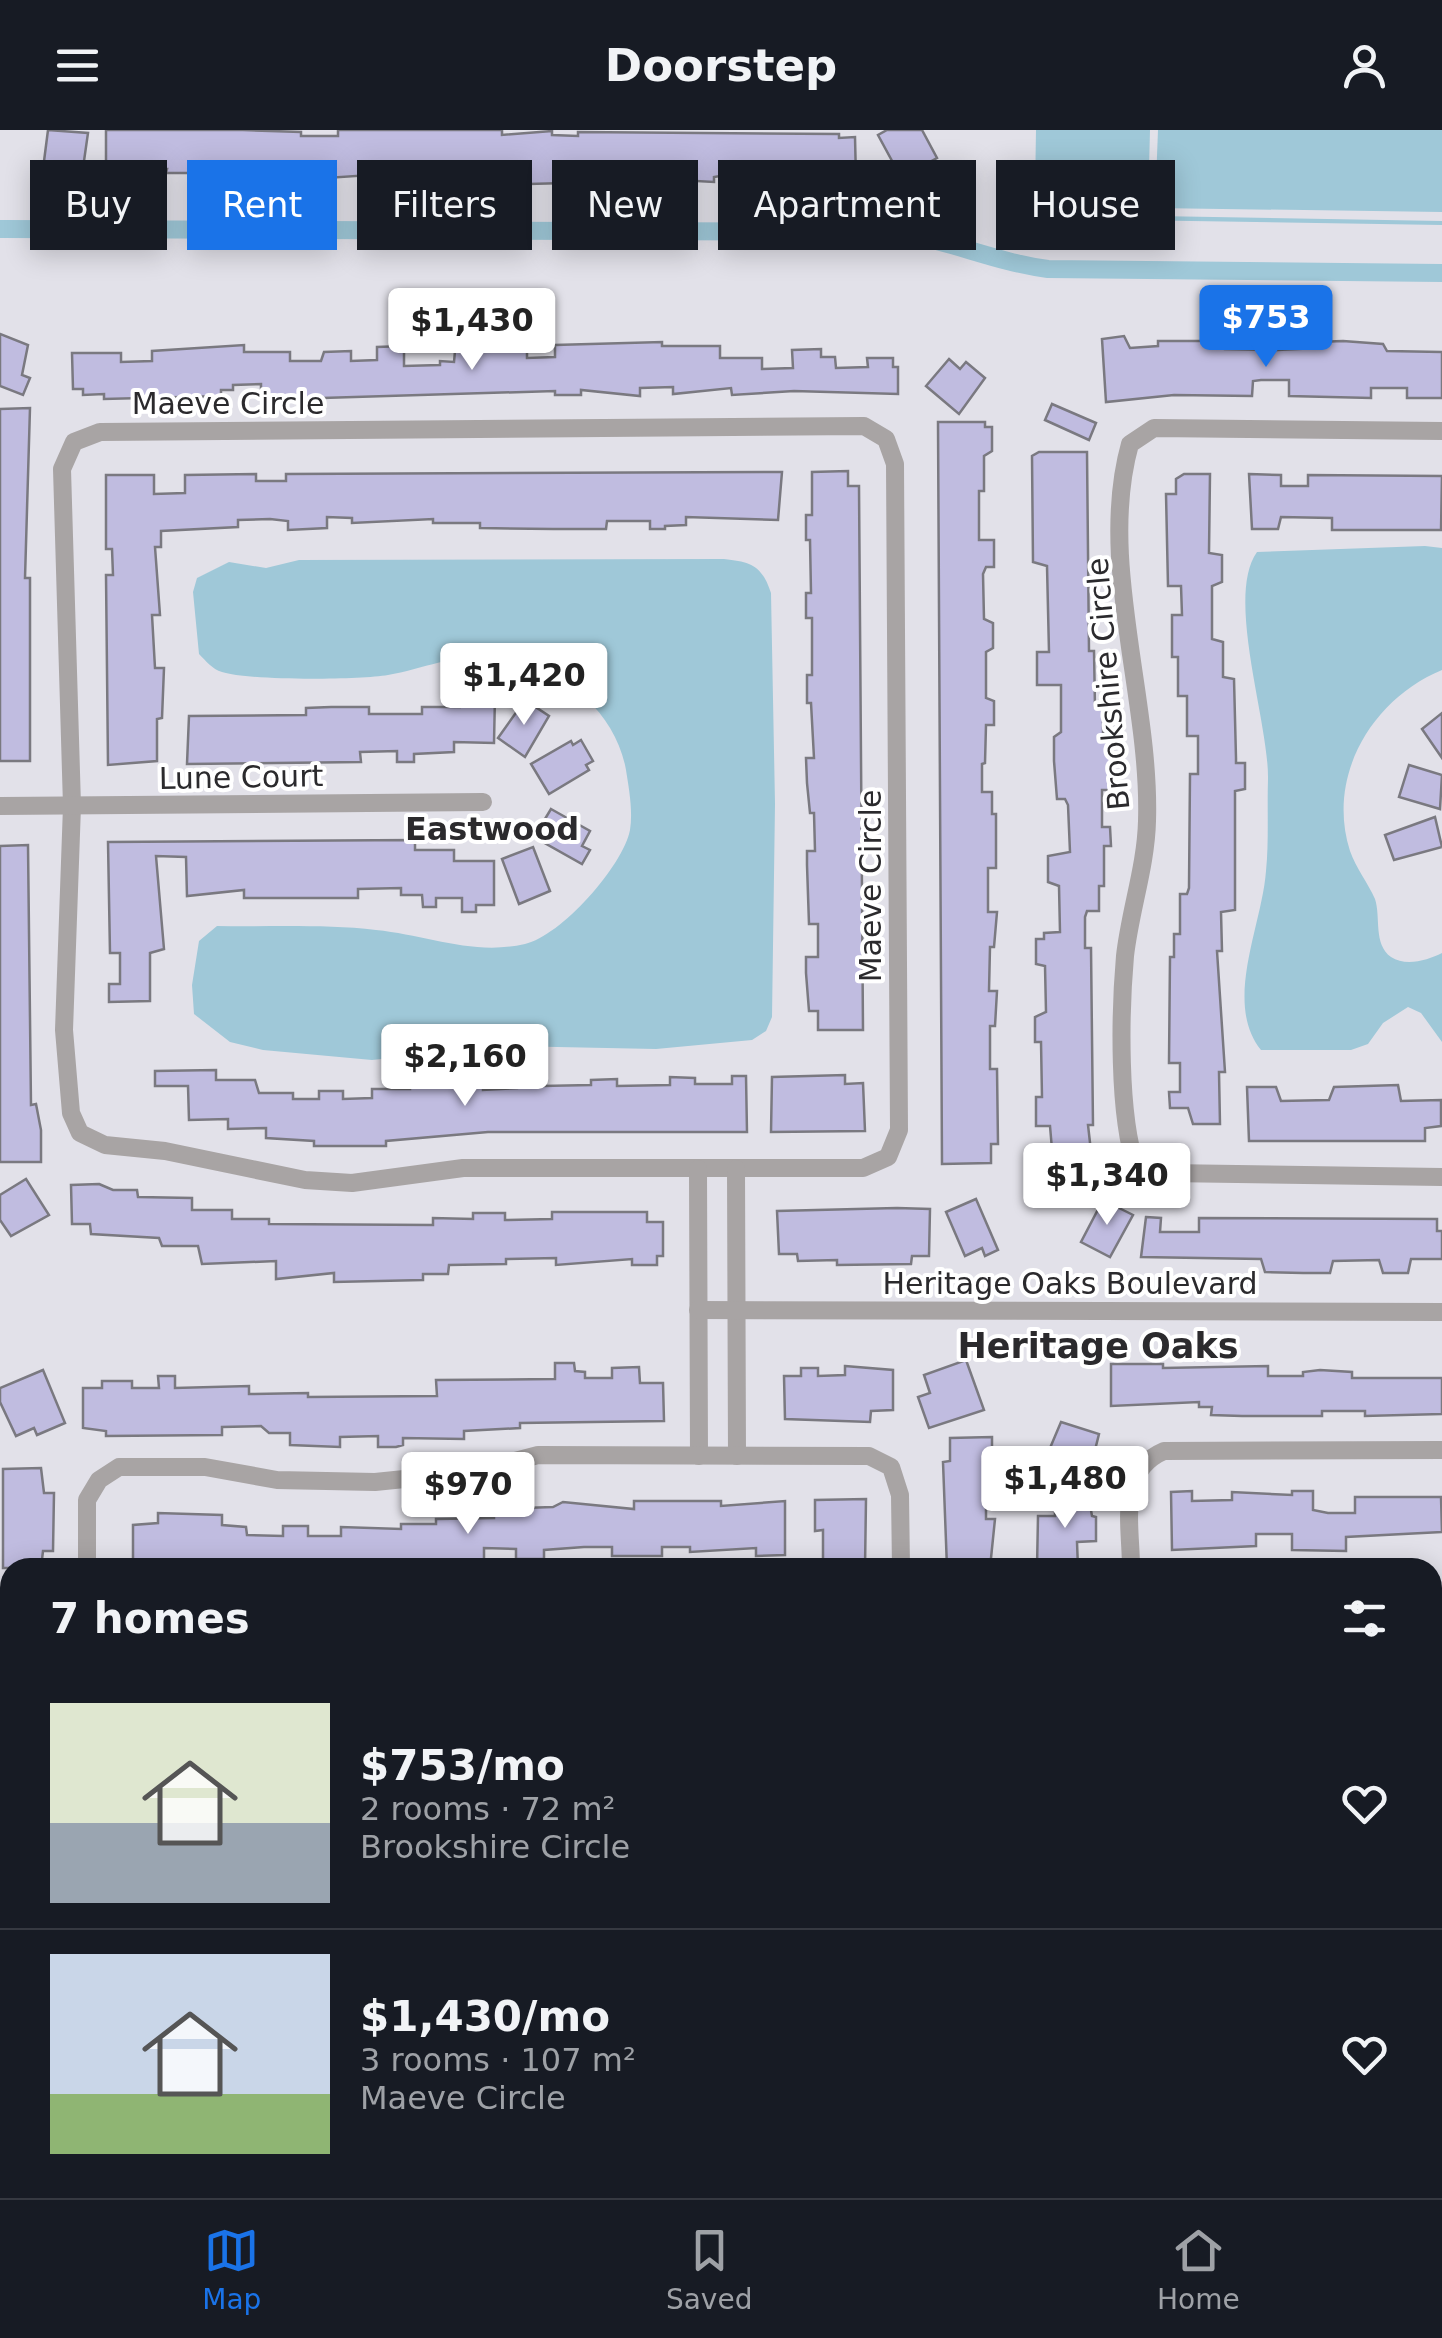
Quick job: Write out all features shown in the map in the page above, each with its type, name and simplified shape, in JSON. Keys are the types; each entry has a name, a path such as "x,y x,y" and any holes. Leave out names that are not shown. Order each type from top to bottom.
{"street":[{"name":"Maeve Circle","path":"864,426 886,439 895,464 899,1130 888,1157 863,1168 463,1168 400,1180 305,1180 165,1151 105,1146 80,1132 71,1113 64,1030 72,806 62,469 74,442 100,432 864,426"},
{"name":"Brookshire Circle","path":"1442,430 1154,428 1130,444 1121,475 1125,630 1146,739 1147,824 1125,956 1125,1135 1136,1167 1167,1173 1442,1177"},
{"name":"Lune Court","path":"0,806 483,802"},
{"path":"698,1169 699,1456"},
{"path":"736,1169 737,1456"},
{"path":"698,1245 735,1246"},
{"name":"Heritage Oaks Boulevard","path":"698,1310 1442,1312"},
{"path":"699,1386 735,1386"},
{"path":"1130,1558 1130,1482 1138,1468 1164,1451 1442,1450"},
{"path":"87,1558 87,1500 99,1480 119,1466 205,1466 277,1480 375,1482 474,1472 538,1455 870,1456 891,1466 900,1495 901,1558"}],"water":[{"path":"1036,130 1150,130 1149,160 1036,160"},
{"path":"1158,130 1442,130 1442,212 1175,208 1175,160 1157,160"},
{"path":"1175,216 1442,221 1442,225 1175,221"},
{"path":"1442,548 1442,670 1395,700 1361,743 1344,795 1344,823 1350,851 1375,899 1385,952 1410,962 1442,953 1442,1042 1421,1013 1408,1007 1383,1023 1368,1044 1351,1050 1261,1050 1250,1031 1245,1010 1248,964 1263,893 1268,837 1267,755 1247,629 1248,572 1257,552"},
{"path":"724,559 755,567 771,593 775,804 772,1017 766,1031 752,1040 656,1049 504,1046 372,1060 263,1050 230,1042 194,1014 192,985 199,941 217,926 356,928 487,948 525,944 540,938 572,914 603,880 625,845 631,815 626,770 613,733 574,687 540,666 488,654 373,677 279,678 222,672 199,654 193,592 197,578 229,562 266,568 299,560"}],"building":[{"path":"48,130 88,133 84,160 44,160"},
{"path":"106,130 243,130 301,132 301,136 338,136 338,130 502,130 502,135 552,131 552,135 578,136 578,132 839,134 839,138 855,137 856,160 718,160 714,182 698,181 698,160 552,160 552,183 532,184 532,160 357,160 357,176 337,177 337,160 187,160 187,173 167,173 167,160 106,160"},
{"path":"887,130 922,130 937,158 892,160 878,135"},
{"path":"0,334 28,345 22,375 30,378 23,395 0,386"},
{"path":"1124,336 1130,348 1158,346 1158,341 1225,341 1225,349 1277,350 1317,348 1317,342 1343,341 1383,344 1387,351 1442,352 1442,398 1407,398 1407,388 1371,388 1371,398 1289,396 1289,380 1261,380 1253,381 1252,396 1174,395 1106,402 1102,339"},
{"path":"662,342 662,346 720,346 720,358 762,358 762,369 793,368 792,350 821,349 821,357 835,357 836,368 868,367 867,358 893,358 893,367 898,367 898,394 794,391 732,395 731,388 673,394 673,387 640,388 640,396 581,390 581,395 555,395 555,391 322,398 261,395 261,384 233,385 233,390 221,390 221,396 104,399 104,394 83,395 83,389 73,389 72,353 121,353 121,362 152,361 152,351 244,345 244,352 290,352 290,361 321,361 324,352 351,351 351,361 377,360 377,347 404,346 404,366 454,362 455,351 527,349 527,358 555,357 555,345"},
{"path":"949,359 960,369 966,362 985,378 959,414 926,386"},
{"path":"1052,404 1096,423 1089,440 1045,420"},
{"path":"30,408 25,578 30,578 30,761 0,761 0,409"},
{"path":"938,422 985,422 985,427 992,427 992,451 984,456 984,491 979,491 979,540 994,540 994,567 986,567 983,574 984,619 993,623 993,648 986,652 986,698 994,701 994,725 986,725 982,764 982,792 992,792 992,814 996,814 996,868 988,868 988,912 997,912 994,947 990,947 989,991 997,991 995,1026 990,1026 990,1069 997,1069 998,1144 991,1144 991,1163 942,1164"},
{"path":"1039,452 1087,452 1089,651 1094,651 1095,707 1103,708 1103,732 1108,732 1113,772 1113,790 1102,790 1102,827 1110,827 1111,846 1104,846 1104,886 1099,886 1099,911 1087,911 1085,917 1085,948 1091,948 1093,1125 1088,1125 1093,1169 1054,1173 1050,1126 1036,1126 1036,1097 1042,1097 1041,1042 1035,1042 1035,1017 1046,1012 1045,966 1036,964 1036,939 1044,939 1044,933 1060,932 1059,886 1048,882 1048,856 1070,852 1068,805 1065,799 1057,799 1054,761 1054,737 1061,732 1061,685 1037,685 1037,652 1049,652 1047,566 1033,562 1032,456"},
{"path":"848,471 848,486 859,486 863,1030 818,1030 818,1011 809,1011 806,973 806,957 818,957 818,924 809,924 807,865 807,851 815,851 806,758 814,758 811,703 807,703 807,675 812,675 812,618 806,618 806,593 811,593 806,515 812,515 812,472"},
{"path":"782,472 778,520 686,517 686,525 665,529 650,529 650,521 607,521 606,529 553,529 480,528 480,523 433,523 433,519 352,523 352,518 327,517 327,528 288,530 288,521 270,519 238,520 238,527 161,531 161,547 155,547 160,615 152,615 155,668 164,668 162,718 157,719 157,761 108,765 106,575 113,575 112,549 106,549 106,475 154,475 154,494 185,493 185,475 256,474 256,481 286,481 286,474"},
{"path":"1184,474 1210,474 1209,553 1222,555 1222,582 1212,586 1212,639 1223,642 1223,677 1234,679 1236,763 1245,763 1245,789 1235,791 1235,910 1221,912 1222,951 1217,951 1225,1072 1219,1072 1220,1124 1193,1124 1188,1108 1170,1108 1169,1092 1180,1092 1180,1063 1169,1063 1170,957 1174,957 1174,934 1180,934 1180,894 1187,894 1189,888 1190,774 1198,774 1198,736 1187,736 1187,696 1178,696 1178,657 1172,657 1172,615 1182,615 1181,586 1168,586 1166,494 1176,494 1176,479"},
{"path":"1249,474 1281,475 1281,486 1308,486 1308,475 1442,476 1441,530 1332,530 1332,518 1281,517 1278,529 1252,529"},
{"path":"464,688 488,688 488,695 495,695 494,743 454,742 454,752 414,754 414,762 397,762 397,751 360,752 361,762 187,764 189,716 306,715 306,708 331,707 369,707 369,714 422,714 422,707 460,707"},
{"path":"525,700 549,716 525,757 498,738"},
{"path":"1442,713 1442,758 1422,729"},
{"path":"581,740 593,761 586,765 589,770 549,794 531,764 571,741 573,745"},
{"path":"1409,765 1442,775 1440,809 1399,797"},
{"path":"551,809 590,831 582,846 590,850 582,864 534,837"},
{"path":"1435,817 1442,847 1394,860 1385,835"},
{"path":"415,840 415,850 454,850 454,861 494,861 494,905 476,905 476,912 462,912 462,898 436,898 436,907 423,907 422,895 401,895 401,888 358,889 358,898 244,898 244,890 187,896 186,857 156,856 164,949 150,953 150,1001 109,1002 109,984 120,984 120,953 110,953 108,842"},
{"path":"28,845 31,1105 36,1104 41,1130 41,1162 0,1162 0,846"},
{"path":"533,847 550,891 519,904 502,859"},
{"path":"216,1070 216,1080 255,1080 259,1093 293,1093 293,1099 319,1099 319,1091 343,1091 343,1099 372,1098 372,1089 410,1089 410,1085 432,1081 483,1081 483,1090 517,1088 517,1079 542,1079 542,1086 591,1085 591,1080 617,1079 617,1086 670,1085 670,1077 695,1078 695,1084 732,1084 732,1076 746,1076 747,1132 488,1132 386,1141 386,1146 314,1146 314,1141 266,1138 266,1128 228,1129 228,1119 189,1120 188,1086 155,1086 155,1071"},
{"path":"845,1075 845,1084 863,1083 865,1131 771,1132 772,1077"},
{"path":"1398,1085 1401,1101 1441,1100 1441,1126 1425,1128 1425,1141 1249,1141 1247,1087 1276,1087 1281,1101 1329,1100 1334,1087"},
{"path":"26,1179 49,1215 11,1236 0,1220 0,1195"},
{"path":"99,1184 113,1190 137,1190 138,1197 192,1198 192,1210 232,1210 232,1219 269,1219 269,1224 433,1225 433,1218 473,1219 473,1213 505,1213 505,1220 552,1219 552,1212 647,1212 647,1222 663,1222 663,1256 657,1256 657,1265 632,1265 632,1259 556,1265 556,1258 506,1259 506,1264 449,1265 448,1274 423,1274 423,1280 334,1282 334,1273 276,1279 276,1261 202,1264 198,1246 162,1246 159,1238 91,1234 90,1224 72,1224 71,1185"},
{"path":"976,1199 998,1250 985,1256 982,1248 965,1256 946,1212"},
{"path":"1103,1200 1133,1215 1110,1257 1081,1242"},
{"path":"930,1209 929,1256 912,1256 911,1264 837,1265 837,1260 798,1261 797,1254 779,1254 777,1211"},
{"path":"1146,1217 1161,1218 1160,1232 1199,1232 1199,1218 1437,1219 1437,1231 1442,1231 1442,1259 1411,1259 1408,1273 1383,1273 1379,1260 1333,1261 1330,1273 1303,1273 1265,1272 1261,1259 1141,1257"},
{"path":"966,1360 984,1410 929,1428 918,1397 930,1393 924,1375"},
{"path":"555,1363 574,1363 575,1371 585,1372 585,1378 612,1378 612,1368 639,1367 640,1383 663,1383 664,1421 520,1423 520,1428 464,1431 464,1439 403,1438 403,1445 396,1447 378,1447 378,1436 340,1437 340,1447 290,1445 290,1433 269,1433 261,1426 222,1427 222,1435 106,1436 106,1431 83,1428 83,1388 102,1388 102,1381 132,1381 132,1388 159,1388 158,1376 175,1376 175,1388 249,1386 249,1394 437,1396 436,1380 555,1379"},
{"path":"1111,1364 1163,1364 1163,1368 1268,1366 1268,1376 1303,1376 1303,1372 1320,1370 1352,1372 1352,1378 1442,1378 1442,1414 1365,1416 1365,1411 1322,1411 1322,1416 1242,1416 1211,1415 1212,1407 1199,1407 1199,1402 1111,1406"},
{"path":"845,1366 893,1370 893,1410 871,1411 870,1422 785,1419 784,1376 801,1376 801,1368 818,1368 818,1376 845,1375"},
{"path":"43,1370 65,1423 37,1435 34,1428 16,1436 0,1402 0,1388"},
{"path":"1061,1422 1099,1434 1087,1482 1042,1467"},
{"path":"992,1437 992,1454 999,1454 1000,1486 986,1486 986,1519 995,1519 991,1558 947,1558 943,1462 950,1461 950,1438"},
{"path":"41,1468 44,1493 54,1493 53,1551 43,1551 42,1558 3,1558 3,1469"},
{"path":"1192,1491 1192,1501 1232,1500 1232,1492 1292,1495 1292,1491 1313,1491 1313,1510 1328,1513 1355,1513 1355,1497 1441,1497 1442,1532 1346,1537 1346,1551 1292,1550 1292,1534 1256,1534 1256,1546 1172,1550 1171,1492"},
{"path":"1088,1493 1092,1516 1096,1517 1096,1541 1077,1542 1078,1558 1037,1558 1038,1516 1055,1516 1055,1494"},
{"path":"866,1499 865,1558 823,1558 823,1530 815,1531 815,1500"},
{"path":"634,1501 721,1501 721,1506 785,1501 785,1555 756,1556 756,1548 690,1552 690,1547 662,1547 662,1556 612,1556 612,1547 584,1547 544,1550 544,1558 516,1558 516,1549 484,1548 484,1558 133,1558 133,1525 158,1523 158,1513 222,1515 222,1525 246,1527 247,1535 283,1536 283,1526 308,1526 308,1536 341,1536 341,1527 401,1529 401,1524 494,1518 494,1509 553,1507 563,1502 634,1509"}],"waterway":[{"path":"0,229 893,232 1048,269 1442,273"}],"district":[{"name":"Eastwood","path":"492,829"},
{"name":"Heritage Oaks","path":"1098,1346"}]}
